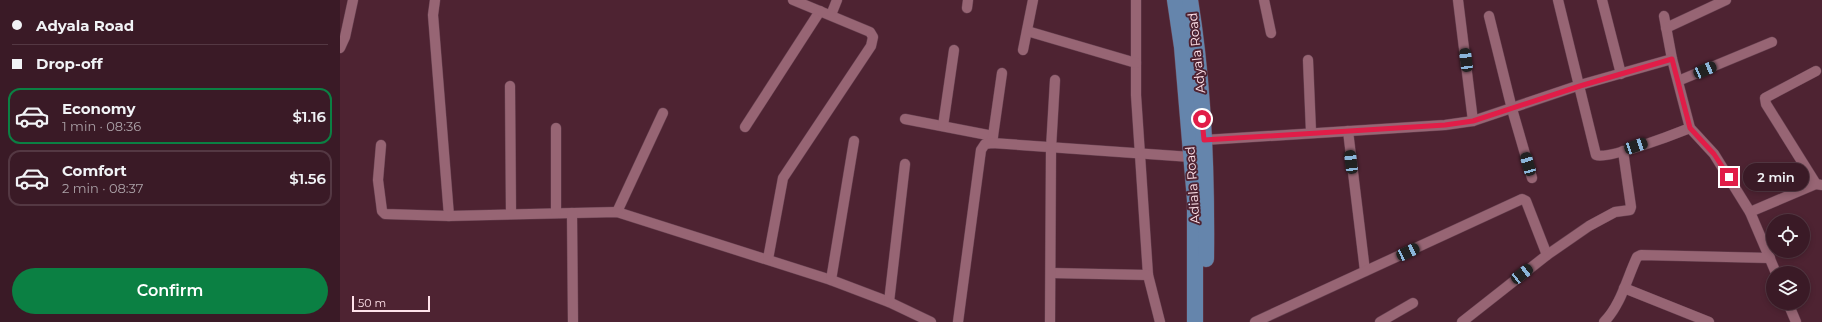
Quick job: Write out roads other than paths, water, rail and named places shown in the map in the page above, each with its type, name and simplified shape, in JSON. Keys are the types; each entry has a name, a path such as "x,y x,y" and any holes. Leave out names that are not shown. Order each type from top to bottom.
{"main road":[{"name":"Adiala Road","path":"1175,0 1182,47 1195,200 1195,322"},
{"name":"Adyala Road","path":"1190,0 1194,26 1207,183 1206,322"}],"street":[{"path":"340,48 345,37 353,0"},
{"path":"435,0 433,15 449,216"},
{"path":"768,259 783,178 871,46 872,37 870,32 794,0"},
{"path":"831,15 837,0"},
{"path":"1023,50 1033,0"},
{"path":"1136,0 1136,95 1148,275 1160,322"},
{"path":"1264,0 1271,33"},
{"path":"1458,0 1473,121"},
{"path":"1558,0 1596,155 1599,156 1623,151 1690,128"},
{"path":"1602,0 1621,74"},
{"path":"1666,28 1726,0"},
{"path":"745,127 820,11"},
{"path":"1489,16 1512,108 1532,178"},
{"path":"1664,16 1672,59 1690,128 1714,154 1750,212 1766,249"},
{"path":"1027,31 1136,63"},
{"path":"1678,81 1772,42"},
{"path":"943,126 954,50"},
{"path":"1204,140 1311,132 1445,125 1473,121 1580,86 1672,59"},
{"path":"1308,60 1311,132"},
{"path":"1750,212 1819,184 1766,104 1765,98 1816,72"},
{"path":"992,140 1002,73"},
{"path":"1050,322 1051,148 1055,80"},
{"path":"510,86 511,214"},
{"path":"618,212 663,113"},
{"path":"905,119 943,126 992,140 1051,148 1191,157"},
{"path":"556,128 556,213"},
{"path":"1348,131 1365,271"},
{"path":"958,322 981,150 985,144 992,140"},
{"path":"831,280 854,141"},
{"path":"381,145 378,180 382,211 385,214 449,216 618,212 831,280 889,302 931,322"},
{"path":"1462,322 1547,255 1589,226 1615,212 1630,210 1631,207 1623,151"},
{"path":"889,302 904,164"},
{"path":"1255,322 1522,199 1526,201 1547,255"},
{"path":"572,213 573,322"},
{"path":"1604,322 1609,317 1624,288 1637,257 1641,255 1766,258"},
{"path":"1770,258 1773,266"},
{"path":"1050,273 1148,275"},
{"path":"1624,288 1709,322"},
{"path":"1380,322 1413,303"},
{"path":"1791,310 1796,322"}]}
